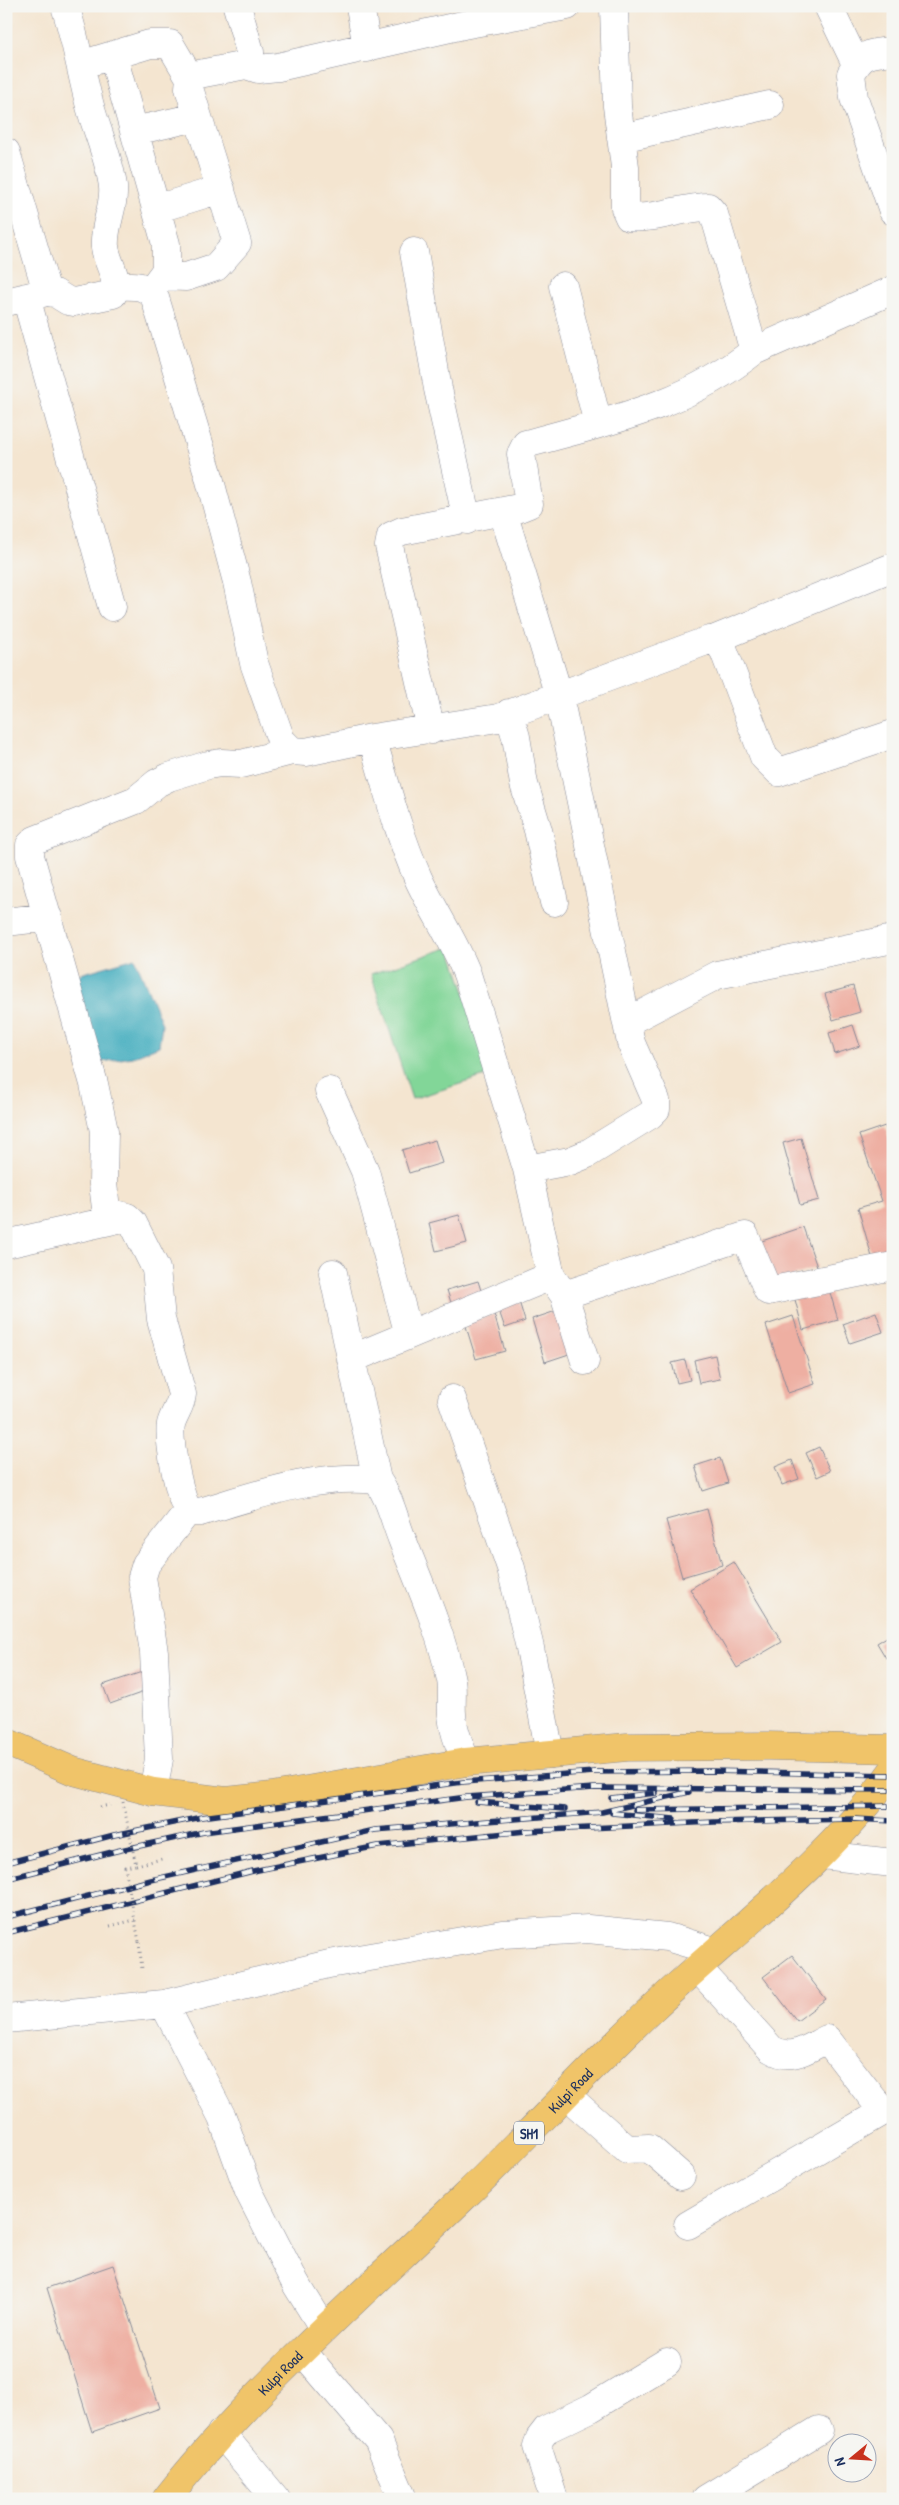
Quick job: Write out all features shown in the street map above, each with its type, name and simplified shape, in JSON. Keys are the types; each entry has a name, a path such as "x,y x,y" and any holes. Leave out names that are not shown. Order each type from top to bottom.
{"main road":[{"path":"8,1745 73,1771 153,1792 226,1800 243,1800 466,1762 550,1754 662,1746 893,1749"},
{"name":"Kulpi Road","path":"166,2499 221,2432 324,2329 466,2195 565,2094 706,1959 822,1855 861,1812 893,1770"}],"street":[{"path":"27,297 55,293 68,301 74,302 113,294 116,286 105,245 113,188 65,6"},
{"path":"237,6 250,52 250,60 246,65"},
{"path":"360,6 367,48"},
{"path":"190,78 199,74 246,65 258,69 278,67 367,48 507,11 567,6"},
{"path":"614,6 617,106 625,167 625,208 629,217 644,219 698,207 708,207 714,214 754,351"},
{"path":"828,6 856,64"},
{"path":"79,64 113,56 150,44 170,44 190,78 189,88 197,117 237,243 216,267 186,277 141,286 116,286"},
{"path":"893,51 872,53 863,57 856,64 851,74 854,98 893,212"},
{"path":"113,56 168,256 166,270 156,283 155,298 208,473 237,582 245,627 259,681 280,740 292,751"},
{"path":"621,138 770,105"},
{"path":"134,131 197,117"},
{"path":"6,152 27,297 112,607"},
{"path":"156,209 221,189"},
{"path":"414,252 438,389 467,520"},
{"path":"563,286 598,424"},
{"path":"431,730 389,546 391,536 402,532 503,512 529,504 522,459 526,444 652,408 702,387 734,367 754,351 893,290"},
{"path":"503,512 560,696 634,1052 656,1100 656,1110 650,1116 587,1154 570,1161 527,1169"},
{"path":"188,1511 183,1502 178,1484 171,1425 181,1405 182,1394 161,1319 156,1269 133,1223 127,1218 110,1213 104,1201 104,1131 94,1084 30,856 30,845 35,840 136,800 157,783 169,777 208,765 241,764 292,751 306,752 372,738 498,718 682,648 713,640 893,567"},
{"path":"713,640 718,642 730,665 764,757 779,772 893,734"},
{"path":"509,713 516,737 524,784 538,830 554,902"},
{"path":"372,738 403,842 419,880 456,945 467,974 527,1169 558,1285 585,1361"},
{"path":"6,922 48,918"},
{"path":"627,1022 718,975 893,939"},
{"path":"329,1091 367,1176 409,1334"},
{"path":"6,1244 127,1218"},
{"path":"351,1359 409,1334 558,1285 745,1236 768,1291 893,1266"},
{"path":"333,1273 377,1480 390,1500 396,1522 425,1595 452,1682 452,1716 456,1737 466,1762"},
{"path":"452,1399 511,1568 530,1648 550,1754"},
{"path":"188,1511 200,1512 274,1490 317,1481 362,1478 377,1480"},
{"path":"153,1792 159,1759 154,1652 142,1577 146,1564 188,1511"},
{"path":"822,1855 893,1863"},
{"path":"6,2018 164,2004 320,1966 503,1934 588,1929 667,1937 706,1959 771,2049 777,2053 796,2054 827,2039 889,2112 688,2225"},
{"path":"164,2004 222,2118 249,2192 296,2284 324,2329"},
{"path":"565,2094 627,2149 649,2148 681,2176"},
{"path":"302,2351 378,2440 403,2499"},
{"path":"554,2499 537,2446 547,2429 591,2408 667,2362"},
{"path":"706,2499 819,2430"},
{"path":"221,2432 276,2499"}],"path":[{"path":"123,1802 136,1865"},
{"path":"142,1969 125,1868 162,1859"},
{"path":"110,1926 135,1920"}],"green space":[{"path":"450,947 492,1074 412,1099 371,974"}],"water":[{"path":"135,958 162,1024 159,1046 132,1057 96,1063 74,976"}],"building":[{"path":"853,986 860,1012 833,1020 825,994"},
{"path":"853,1025 860,1046 835,1054 829,1033"},
{"path":"885,1126 893,1151 893,1258 874,1264 858,1208 882,1201 859,1135"},
{"path":"801,1138 819,1200 800,1205 783,1143"},
{"path":"435,1140 442,1163 409,1173 402,1150"},
{"path":"459,1215 467,1243 436,1251 429,1223"},
{"path":"803,1227 817,1267 774,1283 756,1243"},
{"path":"478,1281 485,1303 454,1312 447,1290"},
{"path":"827,1282 838,1320 803,1330 793,1292"},
{"path":"518,1298 525,1321 505,1328 497,1305"},
{"path":"562,1309 575,1352 545,1362 532,1319"},
{"path":"876,1312 883,1332 850,1343 843,1324"},
{"path":"494,1314 505,1351 476,1359 465,1323"},
{"path":"793,1316 815,1384 788,1393 766,1325"},
{"path":"715,1355 720,1379 699,1383 694,1360"},
{"path":"685,1360 690,1380 677,1383 672,1363"},
{"path":"819,1447 830,1471 817,1477 806,1453"},
{"path":"720,1458 728,1483 703,1491 695,1466"},
{"path":"792,1460 799,1479 782,1485 775,1467"},
{"path":"707,1509 722,1565 682,1577 666,1520"},
{"path":"734,1562 782,1642 737,1668 690,1589"},
{"path":"890,1635 893,1639 893,1654 886,1658 877,1643"},
{"path":"145,1671 152,1689 110,1704 103,1685"},
{"path":"792,1955 826,1999 797,2021 763,1977"},
{"path":"113,2265 160,2408 92,2432 47,2288"}],"railway":[{"path":"6,1863 114,1835 202,1817 463,1782 594,1772 710,1771 893,1775"},
{"path":"6,1879 116,1851 204,1832 467,1797 594,1788 893,1790"},
{"path":"6,1917 151,1880 375,1830 602,1812 689,1792"},
{"path":"611,1798 656,1793"},
{"path":"477,1802 565,1809"},
{"path":"635,1810 893,1806"},
{"path":"612,1813 674,1819"},
{"path":"6,1933 253,1871 378,1846 526,1831 714,1822 855,1819 893,1821"}]}
